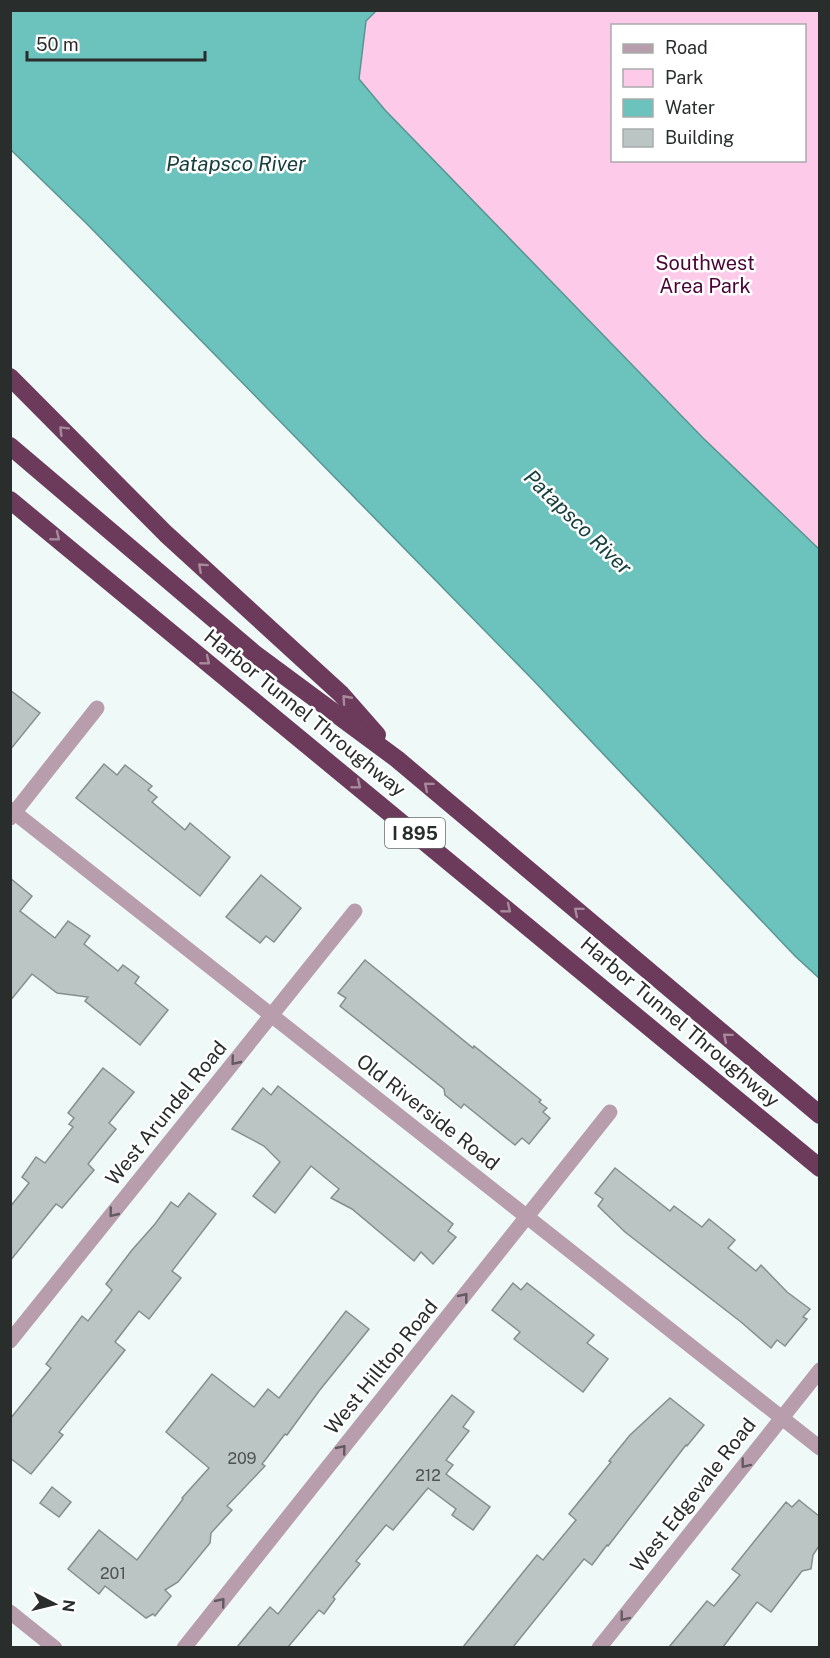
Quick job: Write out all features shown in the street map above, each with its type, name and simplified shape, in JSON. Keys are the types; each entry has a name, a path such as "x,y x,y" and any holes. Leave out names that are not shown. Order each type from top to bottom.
{"highway":[{"name":"Harbor Tunnel Throughway","path":"10,377 166,534 341,694 397,759"},
{"name":"Harbor Tunnel Throughway","path":"10,446 255,654 397,759 819,1115"},
{"name":"Harbor Tunnel Throughway","path":"10,500 819,1168"}],"street":[{"path":"12,813 97,708"},
{"name":"Old Riverside Road","path":"12,813 819,1448"},
{"name":"West Arundel Road","path":"10,1341 355,911"},
{"name":"West Hilltop Road","path":"184,1647 610,1112"},
{"name":"West Edgevale Road","path":"599,1647 819,1370"},
{"path":"10,1612 55,1647"}],"green space":[{"name":"Southwest Area Park","path":"299,11 819,11 819,549 703,438 385,110"}],"water":[{"name":"Patapsco River","path":"10,11 376,11 366,21 359,79 385,110 703,438 819,549 819,978 795,956 534,681 86,223 11,150"}],"building":[{"path":"10,690 40,713 10,750"},
{"path":"104,764 117,775 125,765 152,786 148,790 157,797 152,802 185,830 190,823 230,857 200,896 76,798"},
{"path":"261,875 301,908 274,942 266,936 260,943 226,917"},
{"path":"10,878 32,896 20,911 55,938 68,921 90,936 84,944 118,971 123,965 139,977 135,983 168,1010 140,1045 85,1001 88,997 57,993 32,974 10,1001"},
{"path":"365,960 541,1100 539,1102 547,1108 543,1112 550,1118 529,1144 522,1138 515,1145 464,1104 461,1108 445,1095 444,1089 340,1006 346,998 338,993"},
{"path":"103,1068 134,1092 109,1123 116,1129 88,1164 94,1170 62,1208 56,1204 10,1261 10,1207 29,1183 22,1177 36,1157 45,1163 73,1127 69,1124 74,1118 68,1113"},
{"path":"278,1086 453,1224 448,1231 456,1237 433,1264 421,1252 414,1261 352,1209 331,1198 339,1189 311,1166 275,1213 253,1196 280,1162 264,1146 232,1129 263,1088 271,1095"},
{"path":"615,1168 670,1211 674,1206 702,1227 709,1219 735,1240 728,1248 756,1271 761,1265 787,1292 810,1309 803,1317 807,1319 785,1346 777,1340 771,1348 625,1232 598,1206 603,1199 595,1193"},
{"path":"189,1193 216,1214 172,1271 181,1278 149,1319 139,1311 115,1342 125,1350 59,1432 63,1435 31,1474 10,1458 10,1419 51,1368 46,1364 82,1316 88,1321 112,1290 106,1284 132,1250 171,1202 178,1207"},
{"path":"513,1283 521,1290 527,1283 594,1335 587,1343 608,1359 583,1392 514,1339 520,1332 492,1310"},
{"path":"346,1311 369,1329 262,1464 265,1466 227,1506 232,1510 211,1533 210,1543 178,1582 165,1590 171,1596 155,1616 153,1614 146,1618 105,1586 99,1594 68,1569 99,1530 137,1560 182,1498 209,1468 166,1432 212,1374 254,1407 268,1389 279,1398"},
{"path":"452,1395 474,1412 463,1427 469,1431 446,1460 453,1465 446,1474 490,1507 473,1530 452,1515 456,1509 428,1488 393,1530 386,1525 356,1561 360,1564 333,1597 335,1599 324,1614 319,1610 288,1647 237,1647 270,1607 278,1614"},
{"path":"670,1398 704,1425 608,1546 592,1565 584,1559 513,1647 463,1647 537,1555 543,1560 576,1520 569,1514 630,1435"},
{"path":"52,1487 71,1502 59,1517 40,1503"},
{"path":"799,1500 819,1516 819,1546 813,1555 811,1569 802,1571 771,1612 757,1602 723,1647 669,1647 707,1601 714,1606 740,1575 732,1569 786,1502 792,1507"}]}
